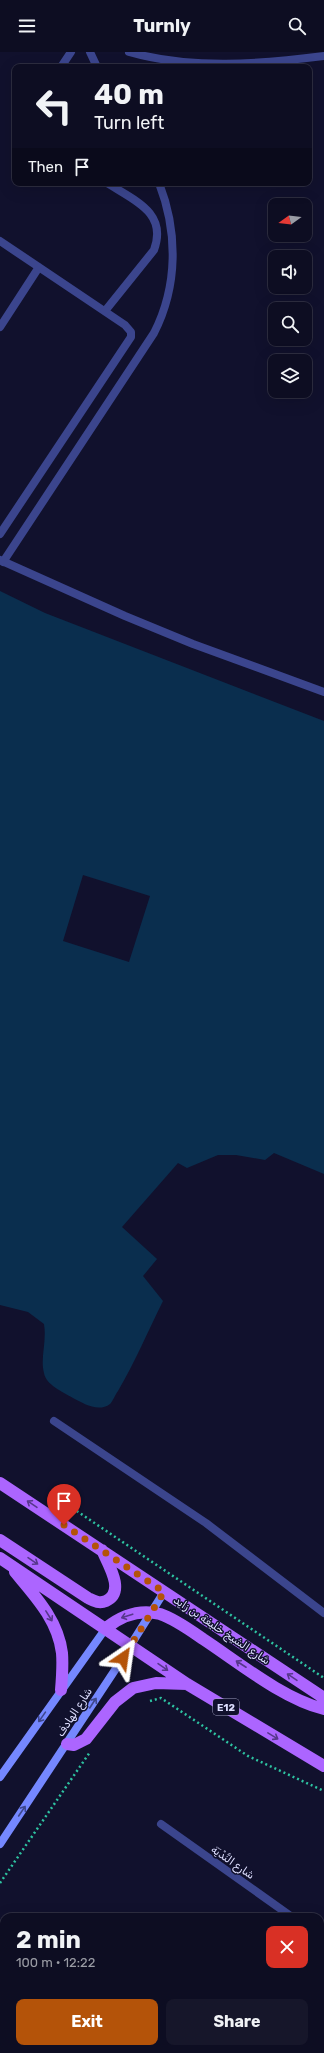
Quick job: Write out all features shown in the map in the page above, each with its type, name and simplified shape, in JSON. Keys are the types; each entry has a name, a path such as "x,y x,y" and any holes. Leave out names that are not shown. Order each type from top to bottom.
{"main road":[{"name":"شارع الشيخ خليفة بن زايد","path":"0,1483 324,1698"},
{"path":"0,1540 94,1602 108,1600 116,1589 115,1582 102,1550"},
{"path":"4,1560 52,1621 59,1637 62,1653 61,1690"},
{"name":"E12","path":"4,1560 187,1684 324,1766"},
{"path":"106,1628 127,1616 151,1613 161,1615 182,1625 292,1697 324,1710"},
{"path":"66,1744 74,1745 86,1739 114,1702 134,1688 156,1683 187,1684"}],"street":[{"path":"63,64 71,52"},
{"path":"90,52 96,64"},
{"path":"129,52 145,57 178,62 211,63 261,62 324,56"},
{"path":"105,311 154,250 158,239 158,227 153,216 145,208 112,186"},
{"path":"160,186 166,205 172,241 172,277 165,310 154,333 2,561 125,616 193,644 324,692"},
{"path":"0,240 105,311 129,328 131,332 130,342 0,534"},
{"path":"0,327 39,266"},
{"path":"54,1421 206,1523 324,1613"},
{"name":"شارع الهادف","path":"0,1844 131,1645 164,1592"},
{"name":"شارع الهادف","path":"0,1777 106,1628"},
{"name":"شارع النَّدْيَة","path":"161,1824 286,1913"}],"path":[{"path":"56,1497 324,1678"},
{"path":"150,1701 161,1698 248,1756 324,1791"},
{"path":"0,1883 94,1745"}],"water":[{"path":"0,591 45,613 324,721 324,1174 274,1153 265,1160 236,1155 218,1155 187,1168 178,1163 122,1227 157,1259 143,1276 163,1301 124,1380 111,1403 105,1407 101,1408 86,1404 51,1385 45,1377 43,1367 45,1337 44,1324 28,1312 0,1305","holes":["83,875 150,896 129,962 63,941"]}],"route":[{"path":"64,1525 164,1592 123,1658"}]}
